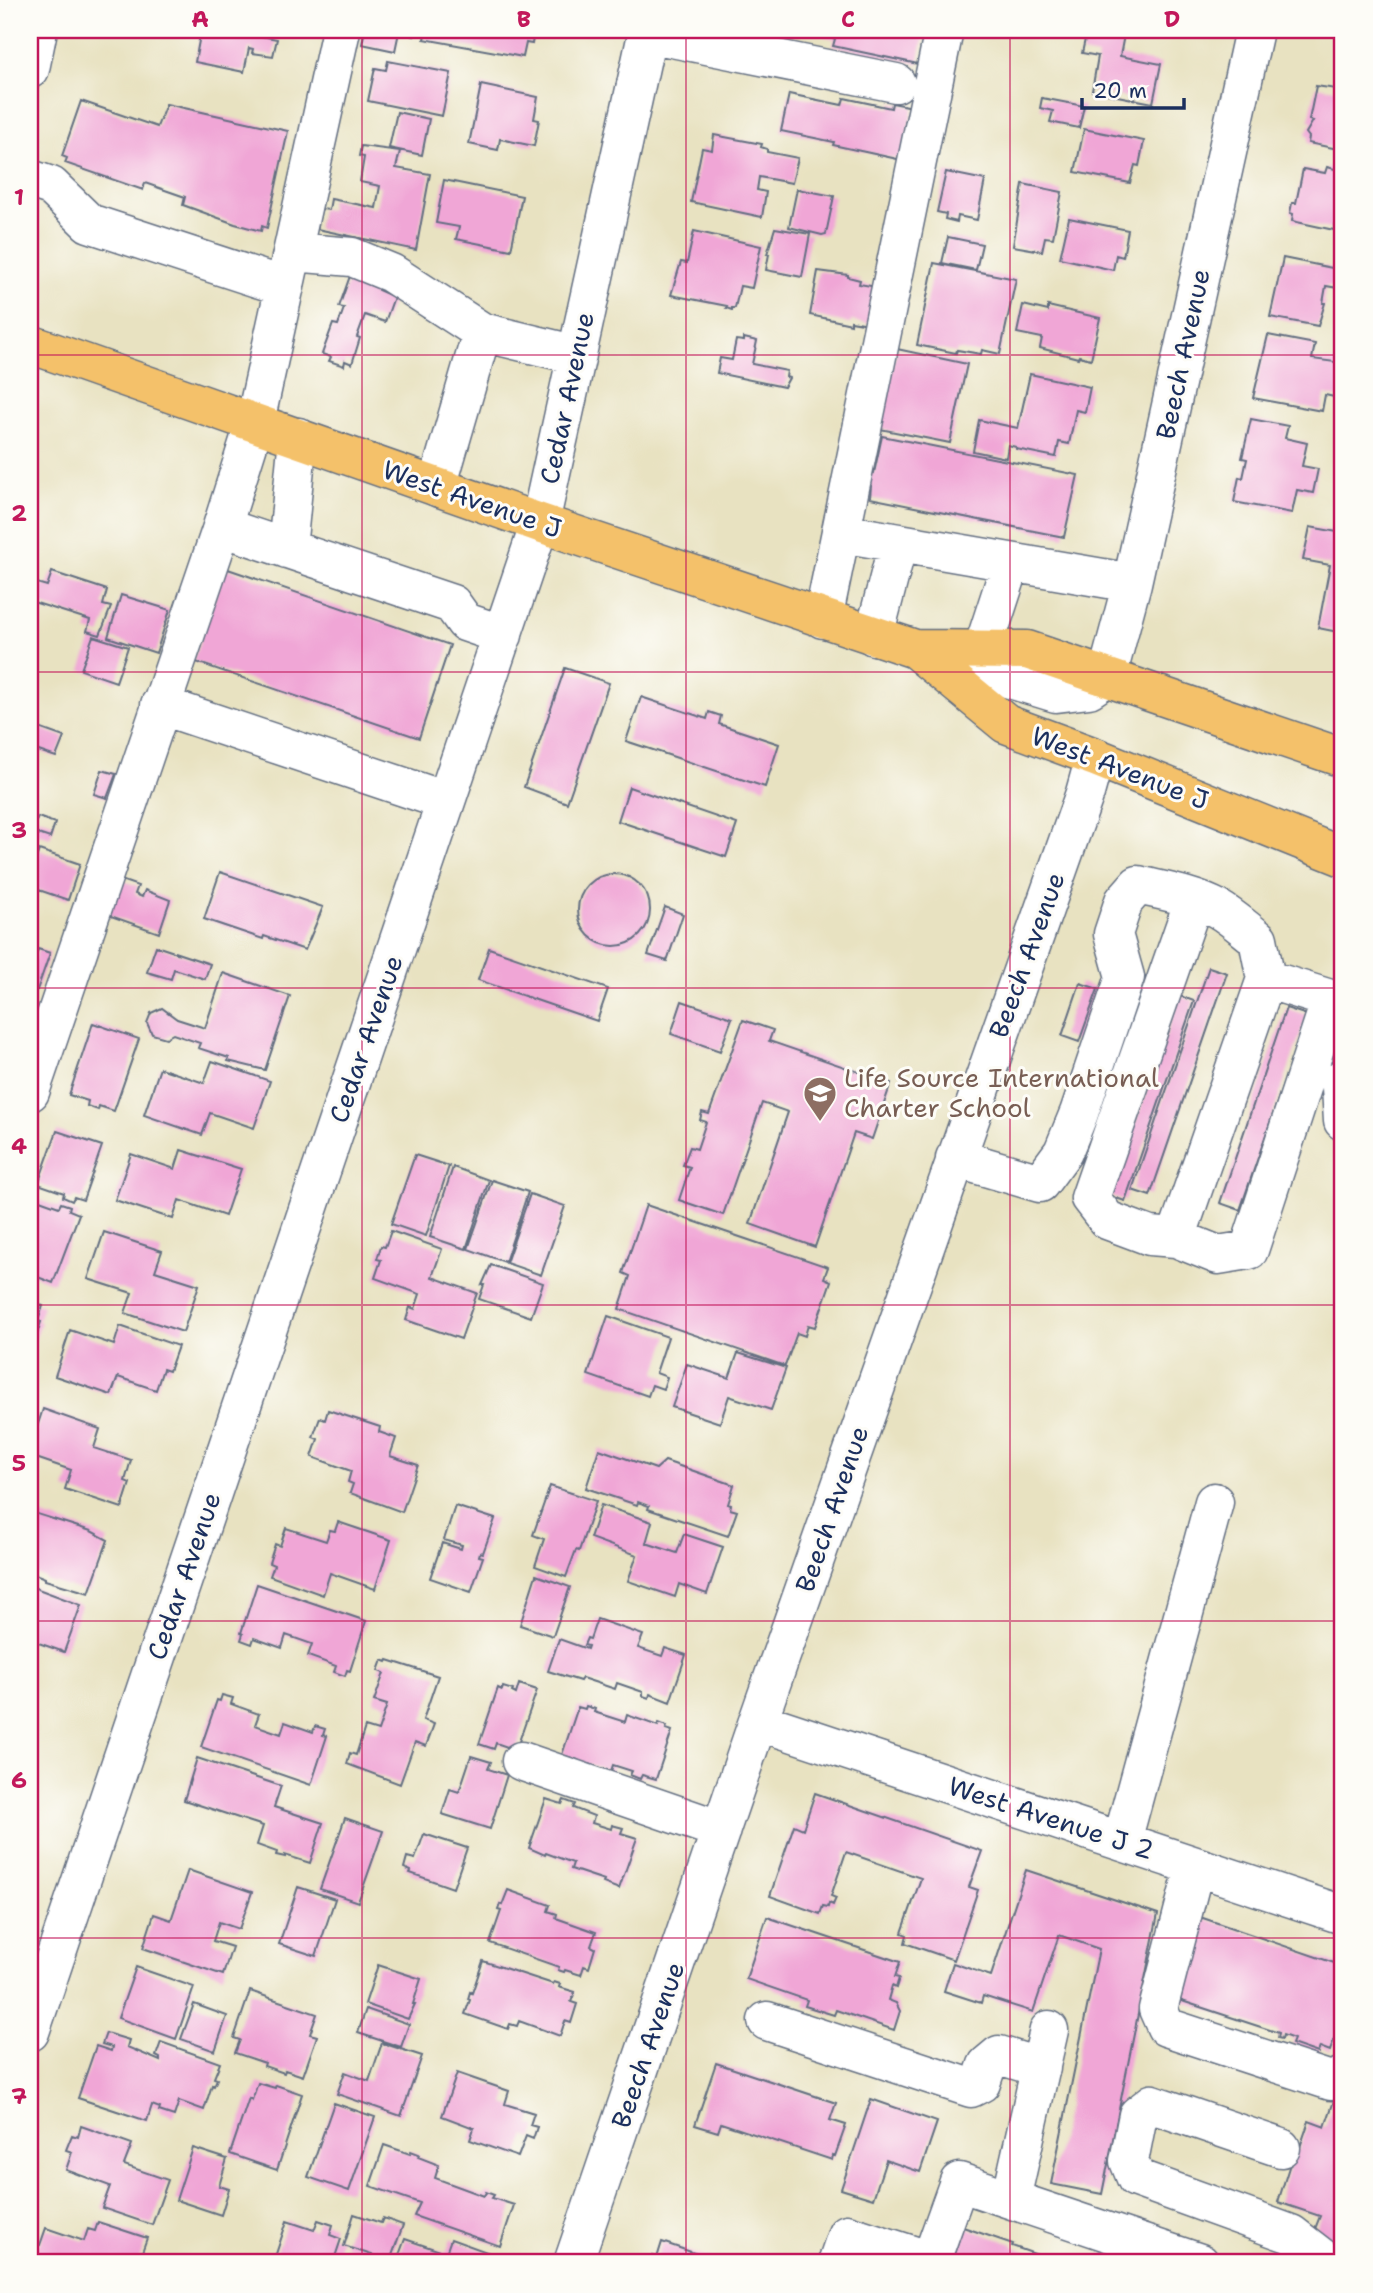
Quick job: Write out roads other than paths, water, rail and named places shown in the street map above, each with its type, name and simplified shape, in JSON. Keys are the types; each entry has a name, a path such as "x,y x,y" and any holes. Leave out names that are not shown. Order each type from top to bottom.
{"main road":[{"name":"West Avenue J","path":"30,344 540,523 915,649 1027,650 1343,758"},
{"name":"West Avenue J","path":"915,649 1006,723 1343,857"}],"street":[{"path":"30,69 38,30"},
{"path":"30,1092 222,527 255,422 341,30"},
{"path":"823,619 944,30"},
{"name":"Beech Avenue","path":"1107,677 1132,583 1254,30"},
{"path":"647,32 896,83"},
{"name":"Cedar Avenue","path":"30,2032 540,523 647,32"},
{"path":"30,179 51,186 89,223 289,270 352,257 391,273 482,332 577,355"},
{"path":"438,486 482,332"},
{"path":"287,549 298,438"},
{"path":"222,527 452,604 465,622 503,635"},
{"path":"841,533 1132,583"},
{"path":"874,636 898,543"},
{"path":"983,649 1011,563"},
{"path":"915,649 1056,693 1089,689 1107,677"},
{"path":"160,705 446,801"},
{"name":"Beech Avenue","path":"573,2263 758,1721 1085,793 1095,757"},
{"path":"955,1158 1040,1183 1063,1152 1125,977 1113,934 1124,901 1138,885 1194,900 1218,909 1258,939 1266,979 1176,1238"},
{"path":"1194,900 1090,1198 1107,1220 1150,1236 1176,1238 1218,1255 1249,1250 1337,1001 1266,979"},
{"path":"1343,1078 1343,1121"},
{"path":"1122,1842 1214,1502"},
{"name":"West Avenue J 2","path":"758,1721 1343,1915"},
{"path":"521,1761 721,1830"},
{"path":"1195,1866 1158,2009 1166,2027 1331,2081 1343,2076"},
{"path":"767,2021 971,2088 981,2083 987,2065 999,2055 1041,2068"},
{"path":"1011,2199 1049,2029"},
{"path":"1281,2148 1152,2105 1138,2115 1129,2161 1136,2178 1291,2234 1322,2258"},
{"path":"837,2263 847,2234 931,2262 959,2182 1200,2263"}],"place":[{"name":"Life Source International Charter School","path":"820,1123"}]}
